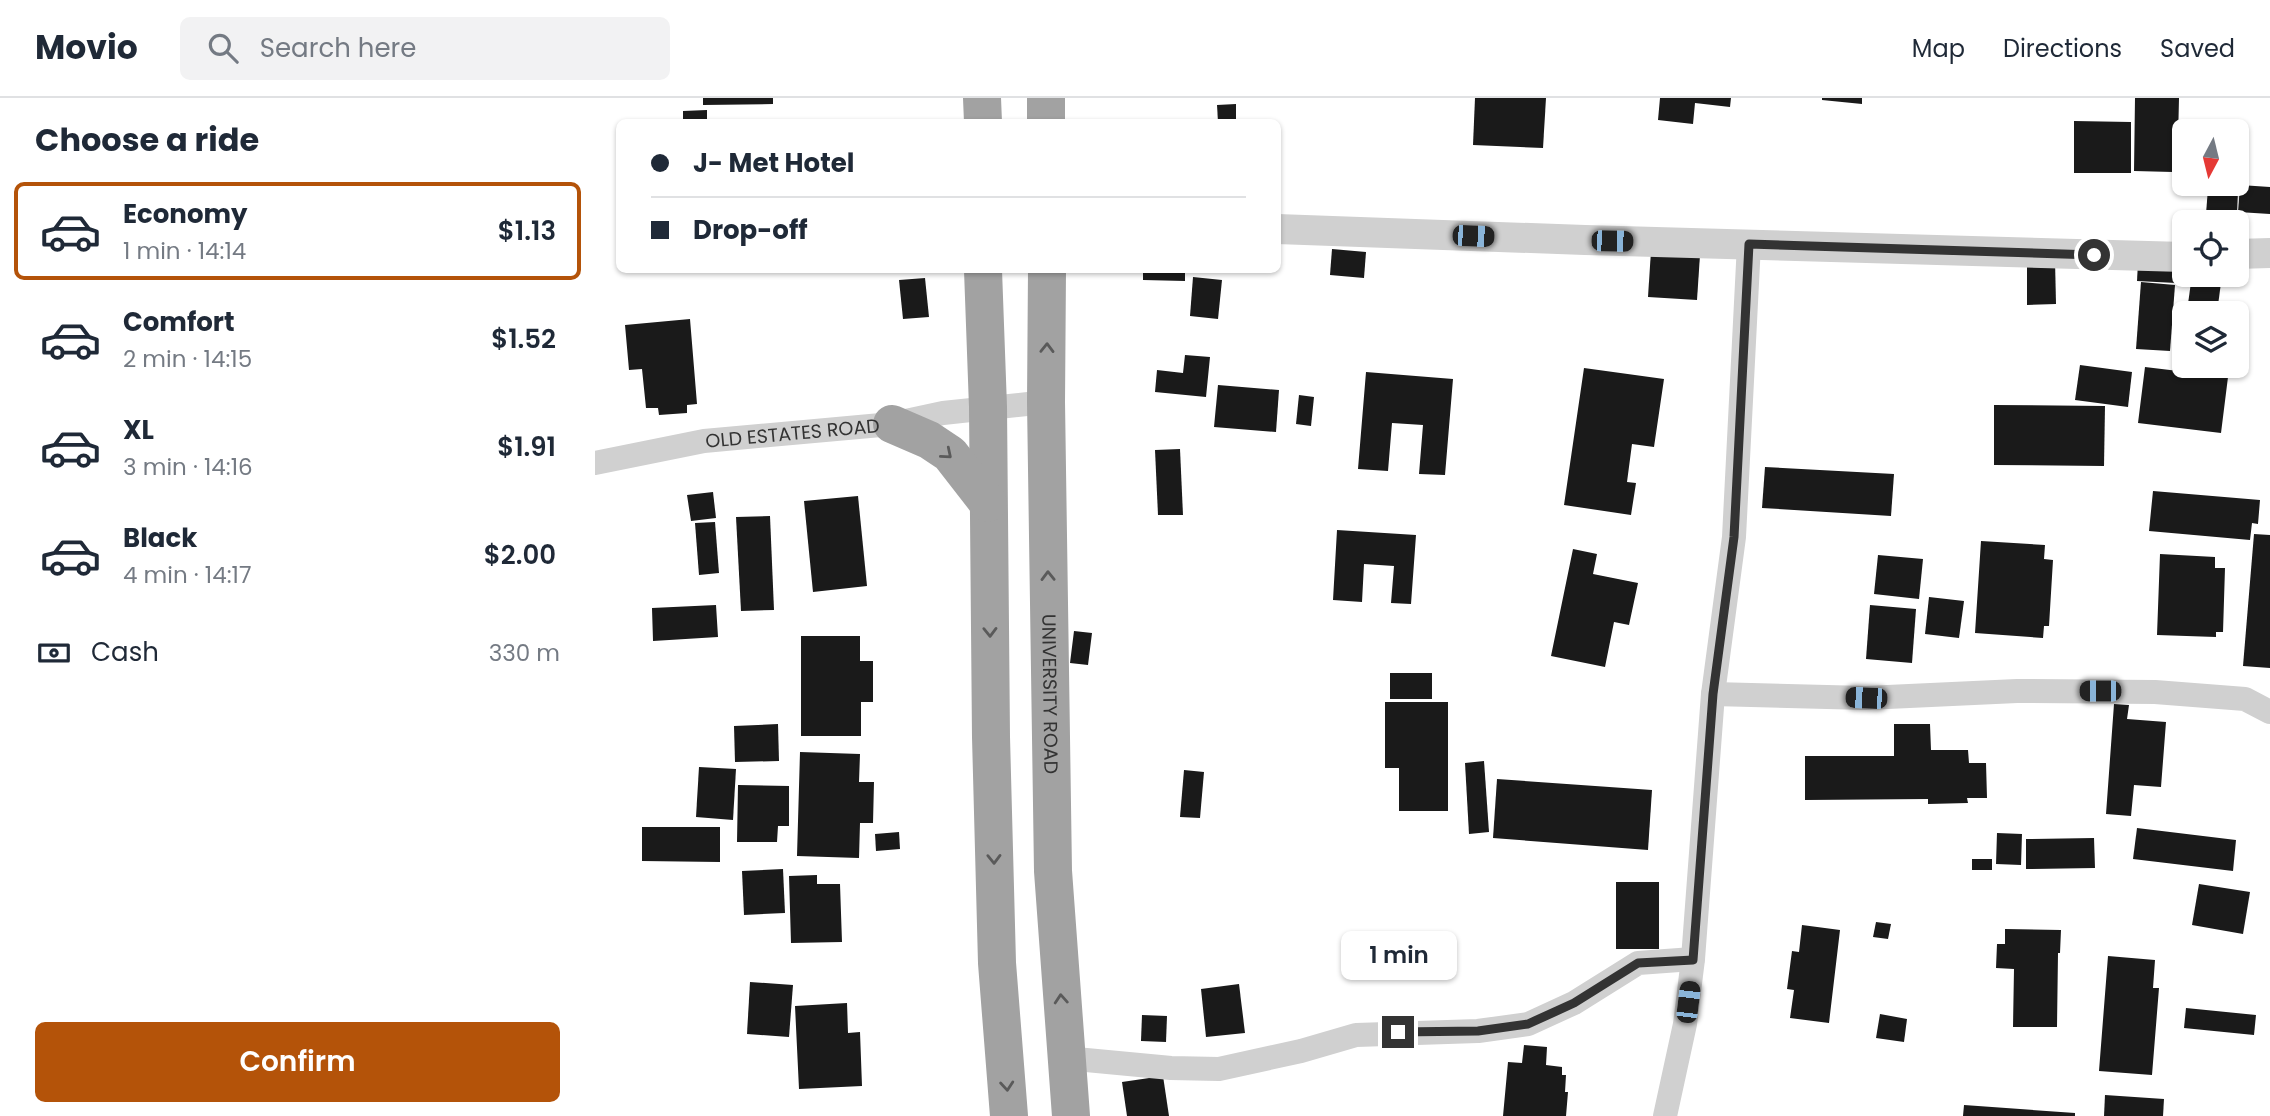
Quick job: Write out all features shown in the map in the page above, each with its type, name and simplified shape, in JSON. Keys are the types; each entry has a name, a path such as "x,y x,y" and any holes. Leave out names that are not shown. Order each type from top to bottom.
{"highway":[{"path":"982,98 982,119"},
{"path":"1046,98 1046,119"},
{"path":"983,273 988,407 997,963 1009,1116"},
{"name":"UNIVERSITY ROAD","path":"1047,273 1046,402 1053,871 1071,1116"},
{"path":"892,424 929,440 950,454 988,503"}],"street":[{"path":"1281,229 2172,257"},
{"path":"1665,1116 1685,1024 1693,960 1713,694 1734,537 1749,244"},
{"path":"2249,254 2270,253"},
{"name":"OLD ESTATES ROAD","path":"595,463 704,441 892,424 943,413 1046,402"},
{"path":"1713,694 1866,698 2017,691 2155,692 2245,699 2270,712"},
{"path":"1065,1058 1171,1068 1219,1069 1301,1051 1356,1035 1478,1031 1528,1024 1574,1003 1638,963 1693,960"}],"building":[{"path":"703,98 773,98 773,104 703,105"},
{"path":"1475,98 1546,98 1543,148 1473,145"},
{"path":"1660,98 1731,98 1730,107 1695,103 1693,124 1658,120"},
{"path":"1862,98 1862,104 1822,100"},
{"path":"2135,98 2179,98 2179,119 2172,119 2172,172 2134,171"},
{"path":"1236,104 1236,119 1218,119 1217,105"},
{"path":"707,110 707,119 683,119 683,111"},
{"path":"2074,121 2131,122 2131,173 2074,173"},
{"path":"2249,186 2270,187 2270,214 2238,210 2239,196 2249,196"},
{"path":"2207,196 2238,196 2237,210 2206,210"},
{"path":"1332,249 1366,252 1364,278 1330,275"},
{"path":"1651,251 1700,255 1697,300 1648,297"},
{"path":"2055,260 2056,304 2027,305 2027,261"},
{"path":"2138,262 2172,265 2172,283 2137,281"},
{"path":"1143,273 1185,273 1185,281 1143,280"},
{"path":"1193,277 1222,280 1218,319 1190,316"},
{"path":"925,278 929,317 903,319 899,280"},
{"path":"2141,282 2172,285 2175,287 2170,351 2136,349"},
{"path":"2190,287 2220,287 2219,301 2188,301"},
{"path":"690,319 697,404 687,405 687,413 659,415 658,408 646,408 642,369 629,370 625,325"},
{"path":"1185,355 1210,357 1206,397 1155,392 1157,370 1183,373"},
{"path":"2080,365 2132,372 2128,407 2075,400"},
{"path":"2145,367 2172,370 2172,378 2228,378 2221,433 2138,423"},
{"path":"1584,368 1664,379 1654,447 1632,444 1627,482 1636,483 1631,515 1564,505"},
{"path":"1366,372 1453,379 1445,475 1419,474 1423,425 1392,423 1388,471 1358,469"},
{"path":"1218,385 1279,390 1276,432 1214,427"},
{"path":"1299,395 1314,397 1311,426 1296,424"},
{"path":"1994,405 2105,406 2104,466 1994,465"},
{"path":"1180,449 1183,515 1158,515 1155,450"},
{"path":"1765,467 1894,474 1891,516 1762,508"},
{"path":"2153,491 2260,500 2258,524 2252,523 2250,540 2149,531"},
{"path":"713,492 716,518 691,521 687,495"},
{"path":"858,496 867,586 813,592 804,501"},
{"path":"770,516 774,610 741,611 736,517"},
{"path":"715,522 719,573 699,575 695,523"},
{"path":"1337,530 1416,535 1411,604 1391,603 1394,566 1364,564 1362,602 1333,600"},
{"path":"2254,534 2270,535 2270,668 2243,666"},
{"path":"1981,541 2045,545 2044,559 2053,560 2049,626 2044,626 2043,638 1975,633"},
{"path":"1573,549 1597,554 1593,574 1638,583 1629,625 1614,622 1605,667 1551,656"},
{"path":"2160,554 2215,557 2215,568 2225,568 2223,632 2216,632 2216,637 2157,635"},
{"path":"1878,555 1923,559 1919,599 1874,594"},
{"path":"1929,597 1964,601 1959,638 1925,634"},
{"path":"716,605 718,637 653,641 652,608"},
{"path":"1870,605 1916,609 1912,663 1866,659"},
{"path":"1074,631 1092,633 1088,665 1070,663"},
{"path":"801,636 860,636 860,661 873,661 873,702 861,702 861,736 801,736"},
{"path":"1390,673 1432,673 1432,699 1390,699"},
{"path":"1385,702 1448,702 1448,811 1399,811 1399,768 1385,768"},
{"path":"2114,704 2129,705 2127,719 2166,722 2161,787 2134,785 2131,816 2106,814"},
{"path":"778,724 779,761 735,762 734,726"},
{"path":"1894,724 1930,724 1931,750 1968,750 1969,763 1986,763 1987,798 1967,798 1968,803 1928,804 1928,799 1805,800 1805,756 1894,756"},
{"path":"800,752 860,754 859,782 874,782 873,823 860,823 859,858 797,856"},
{"path":"1484,761 1489,832 1469,834 1465,763"},
{"path":"699,767 736,769 733,820 696,817"},
{"path":"1184,770 1204,772 1200,818 1180,817"},
{"path":"1497,779 1652,790 1648,850 1493,838"},
{"path":"738,785 789,786 789,826 778,826 777,842 737,842"},
{"path":"642,827 720,827 720,862 642,861"},
{"path":"2137,828 2236,840 2233,871 2133,859"},
{"path":"899,832 900,849 876,851 875,834"},
{"path":"1997,833 2022,834 2021,865 1996,864"},
{"path":"2094,838 2095,868 2026,869 2026,839"},
{"path":"1972,859 1992,859 1992,870 1972,870"},
{"path":"783,869 785,913 744,915 742,871"},
{"path":"817,875 817,884 840,884 842,942 791,943 789,876"},
{"path":"1616,882 1659,882 1659,949 1616,949"},
{"path":"2199,884 2250,892 2243,934 2192,925"},
{"path":"1876,922 1891,924 1888,939 1873,937"},
{"path":"1802,925 1840,930 1829,1023 1790,1018 1794,990 1787,989 1792,951 1799,952"},
{"path":"2005,929 2061,930 2057,1027 2013,1027 2014,969 1996,968 1997,944 2005,944"},
{"path":"2108,956 2155,960 2153,988 2159,988 2152,1075 2099,1071"},
{"path":"750,982 793,985 789,1037 747,1034"},
{"path":"1239,984 1245,1033 1206,1037 1201,989"},
{"path":"847,1003 848,1033 860,1032 862,1086 799,1089 795,1006"},
{"path":"2186,1008 2256,1015 2254,1035 2184,1028"},
{"path":"1880,1014 1907,1019 1904,1042 1876,1038"},
{"path":"1142,1015 1167,1016 1166,1042 1141,1041"},
{"path":"1524,1045 1547,1047 1546,1065 1562,1067 1562,1075 1566,1075 1565,1092 1568,1092 1566,1116 1503,1116 1508,1062 1522,1063"},
{"path":"1163,1076 1169,1116 1127,1116 1122,1082"},
{"path":"2105,1095 2164,1099 2163,1116 2104,1116"},
{"path":"1964,1105 2075,1113 2075,1116 1963,1116"}],"route":[{"path":"1398,1032 1478,1031 1528,1024 1574,1003 1638,963 1693,960 1713,694 1734,537 1749,244 2094,255"}]}
